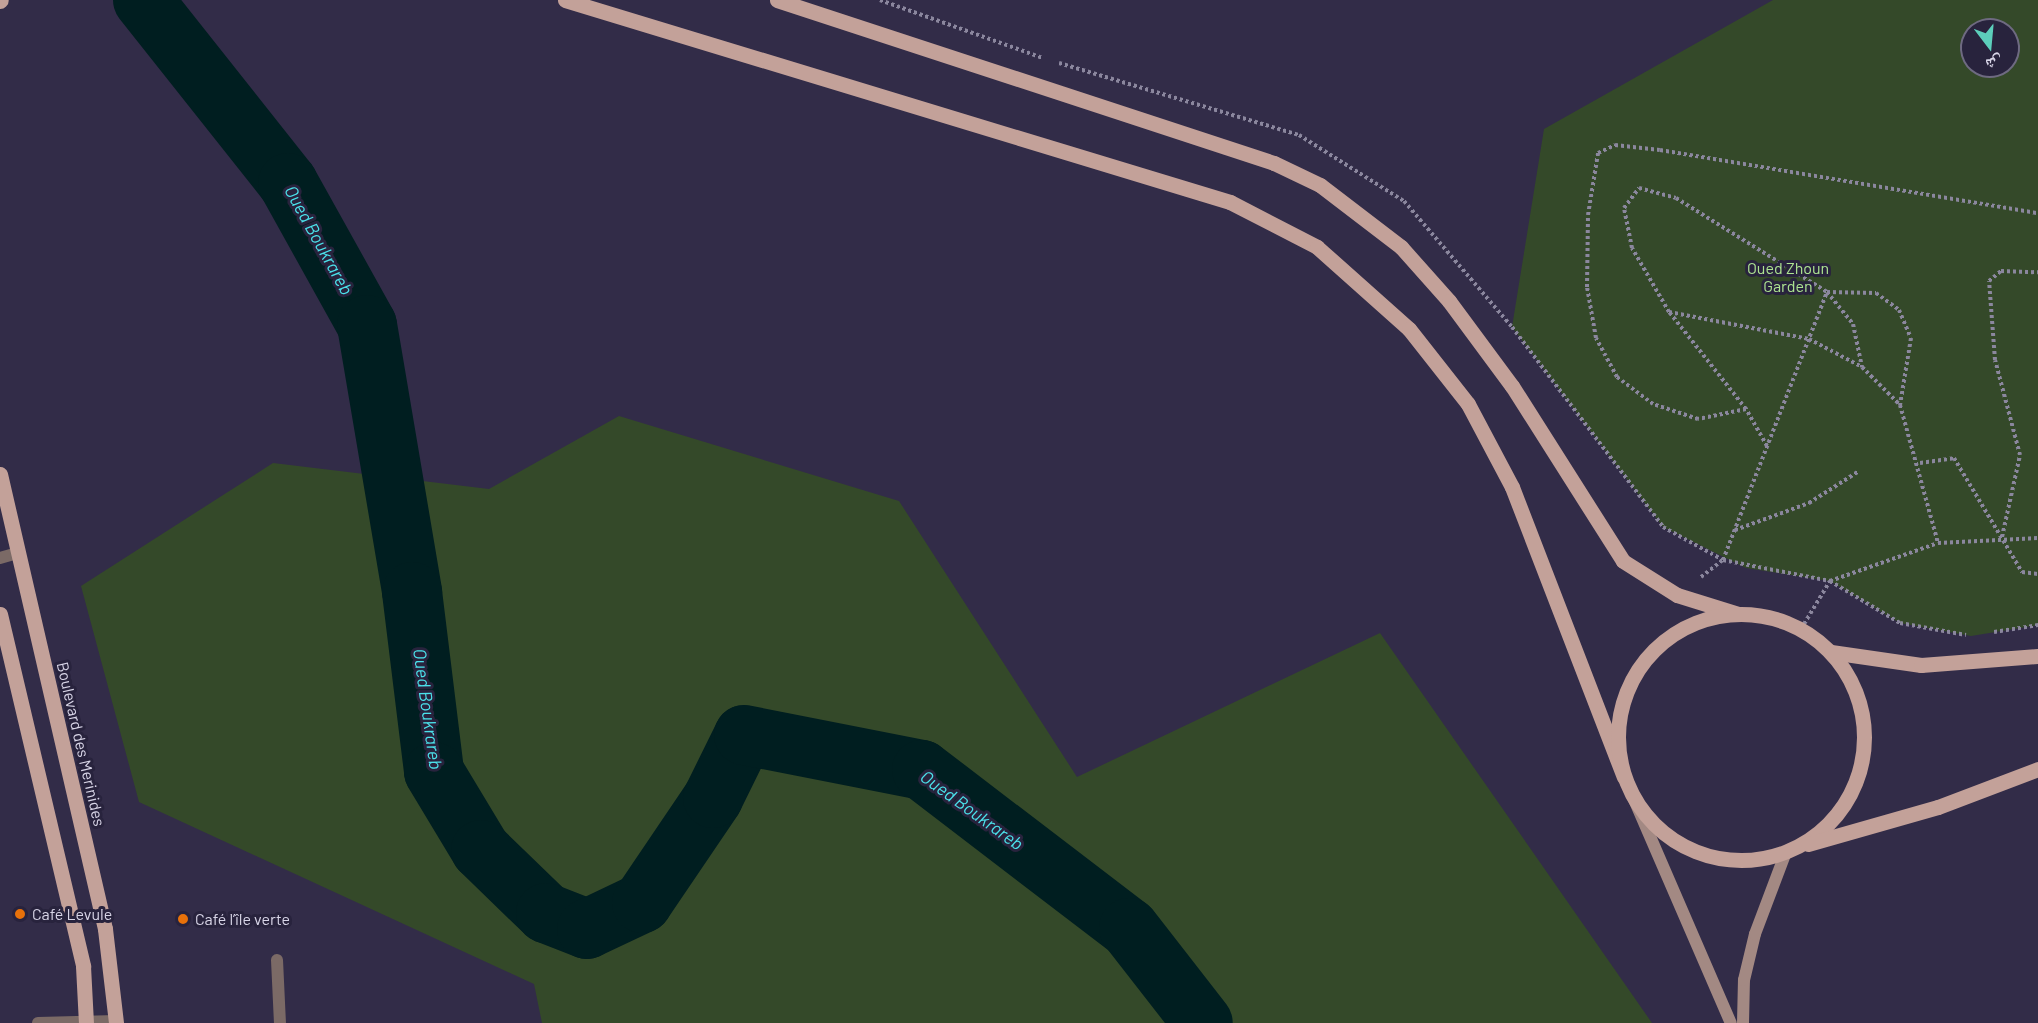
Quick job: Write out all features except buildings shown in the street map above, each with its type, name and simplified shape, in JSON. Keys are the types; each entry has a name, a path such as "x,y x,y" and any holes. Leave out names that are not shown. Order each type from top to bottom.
{"main road":[{"path":"565,0 586,4 1230,201 1317,247 1409,329 1474,414 1512,488 1551,601 1633,797 1663,833 1694,851 1739,860 1790,850 1938,807 2038,769"},
{"path":"777,0 1274,163 1320,185 1372,222 1436,286 1512,387 1606,542 1644,580 1677,595 1738,614 1764,616 1801,629 1831,652 1858,699 1864,752 1841,809 1790,850"},
{"name":"Boulevard des Merinides","path":"0,474 105,929 116,1022"},
{"path":"0,614 83,966 86,1022"},
{"path":"1624,777 1618,720 1640,666 1682,628 1738,614"},
{"path":"1831,652 1921,665 2038,656"}],"street":[{"path":"0,558 18,553"},
{"path":"1633,797 1731,1023"},
{"path":"1743,1023 1744,980 1755,934 1790,850"},
{"path":"277,960 280,1023"},
{"path":"38,1023 116,1022"}],"path":[{"path":"1746,409 1698,419 1653,404 1617,377 1596,338 1587,287 1588,215 1598,153 1615,145 1660,150 2038,213"},
{"path":"1767,446 1746,409 1669,312 1632,248 1624,208 1639,188 1676,198 1827,292 1853,324 1862,367"},
{"path":"2002,537 2020,454 1995,360 1989,281 2001,271 2038,272"},
{"path":"1677,595 1723,560 1827,292"},
{"path":"1827,292 1876,293 1899,310 1911,338 1900,405"},
{"path":"1669,312 1809,339 1862,367 1900,405 1920,463 1938,543"},
{"path":"1920,463 1954,458 2022,572 2038,574"},
{"path":"1735,530 1809,503 1859,471"},
{"path":"1801,629 1830,581 1938,543 2002,537 2038,538"}],"green space":[{"name":"Oued Zhoun Garden","path":"1773,0 2038,0 2038,625 1971,636 1900,623 1830,581 1746,568 1663,527 1512,327 1544,129"},
{"path":"619,416 899,501 1077,777 1380,633 1652,1023 542,1023 534,984 139,802 81,586 273,463 489,489"}],"waterway":[{"name":"Oued Boukrareb","path":"143,0 288,183 367,325 412,592 434,772 481,850 546,913 587,929 642,903 713,798 744,735 922,770 1129,928 1203,1023"}],"place":[{"name":"Café Levule","path":"20,914"},
{"name":"Café l’île verte","path":"183,919"}]}
